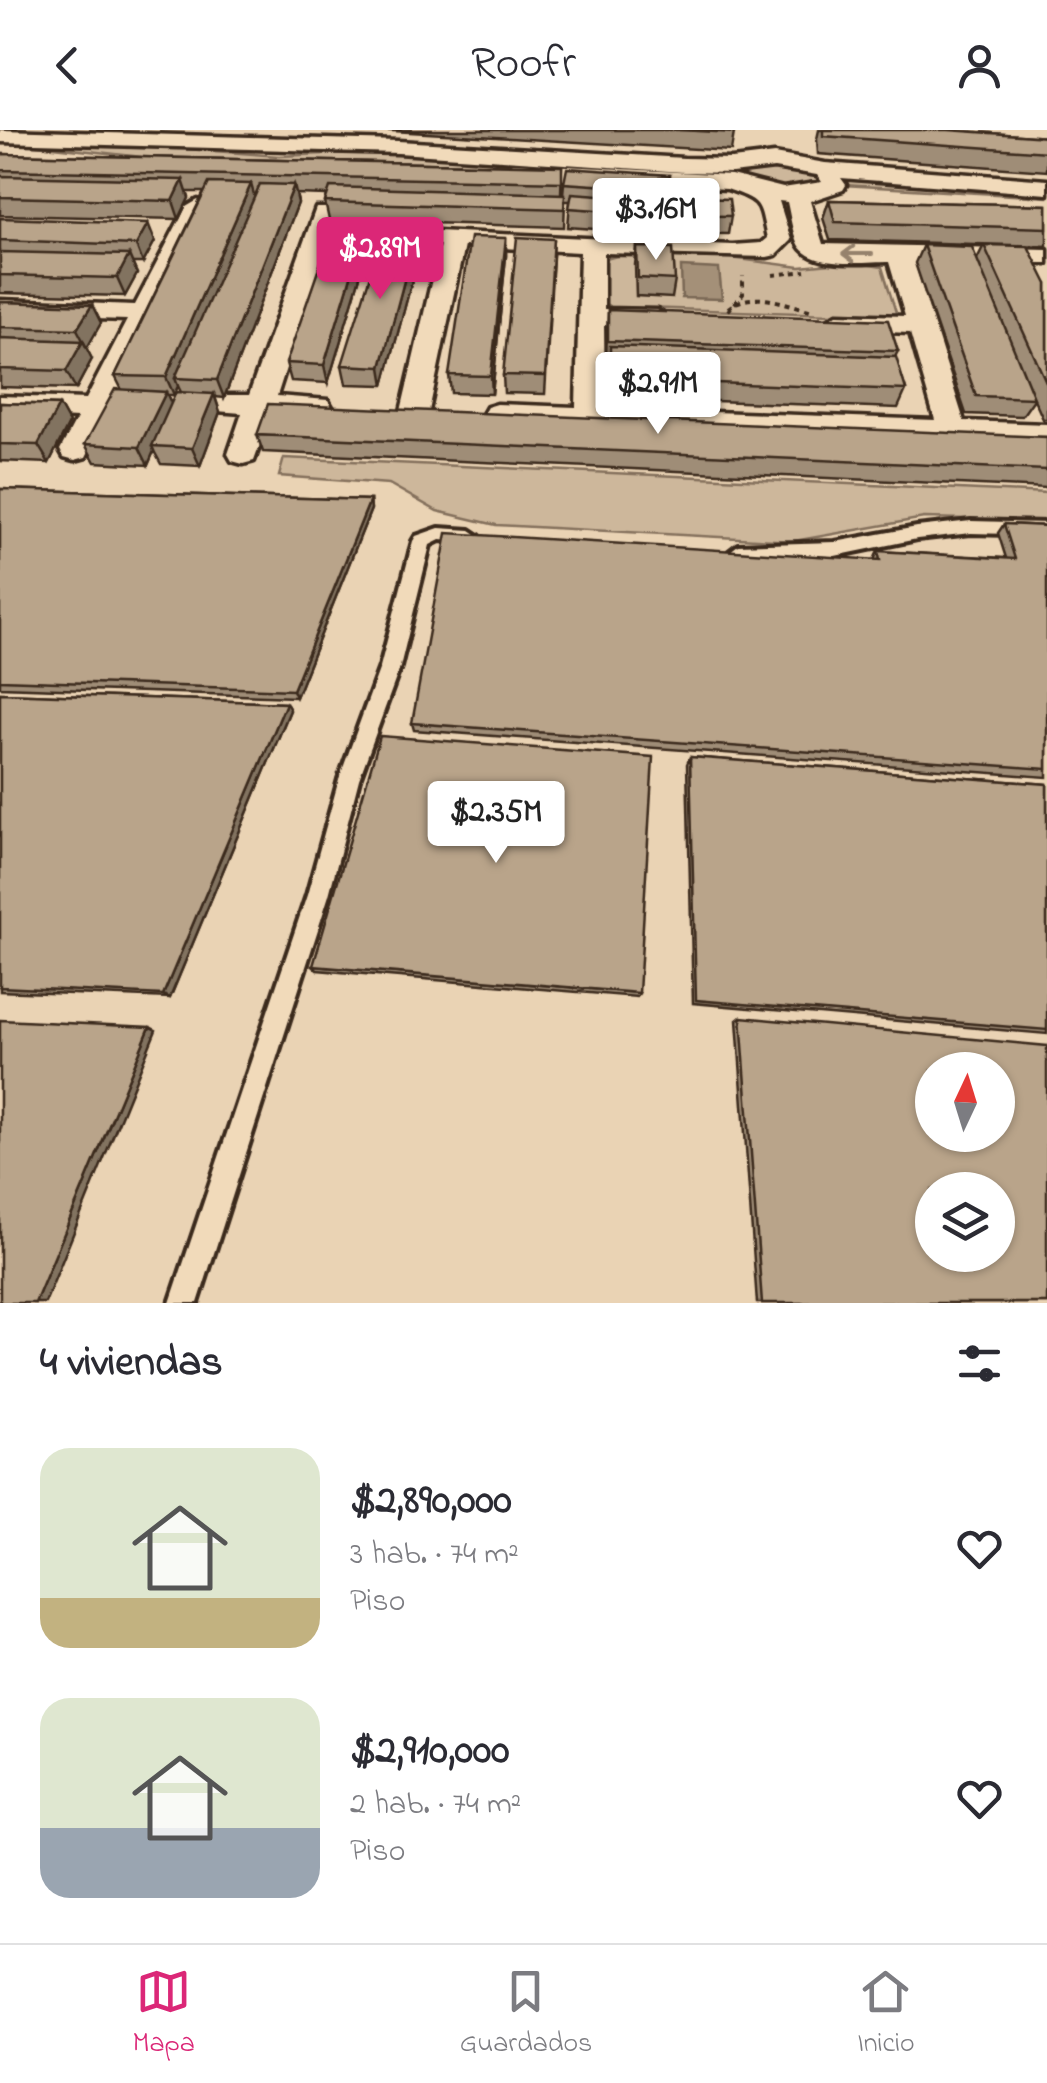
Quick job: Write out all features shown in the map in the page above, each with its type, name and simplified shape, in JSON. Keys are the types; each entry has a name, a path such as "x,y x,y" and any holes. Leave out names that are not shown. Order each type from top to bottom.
{"street":[{"path":"0,136 398,147 731,174 761,192 772,208 779,240 767,250 453,242 321,223 243,454"},
{"path":"0,146 71,149 119,162"},
{"path":"0,158 731,174 763,151 798,155 826,180 1047,202"},
{"path":"761,192 797,195 826,180 1047,187"},
{"path":"797,195 809,244 815,250 1043,263"},
{"path":"74,450 142,313 171,232 198,207"},
{"path":"415,411 453,242"},
{"path":"590,418 592,246"},
{"path":"899,254 952,428"},
{"path":"0,308 142,313"},
{"path":"590,317 729,313"},
{"path":"812,316 920,325"},
{"path":"200,402 337,408"},
{"path":"0,405 95,409"},
{"path":"474,413 1047,434"}],"lane":[{"path":"718,551 786,554 835,550 917,533 971,527 1047,529"},
{"path":"184,1303 318,895 349,779 390,667 422,541 439,534 496,538"}],"path":[{"path":"700,251 710,264 743,276 814,270"},
{"path":"729,313 743,294 743,276"},
{"path":"729,313 738,300 768,300 812,316"}],"shaded area":[{"path":"0,141 279,156 391,151 710,170 710,175 463,164 151,158"},
{"path":"766,165 814,171 826,182 782,187 738,178 736,174 738,170"},
{"path":"842,177 1047,191 1047,197 844,185"},
{"path":"617,256 731,258 800,267 852,262 882,267 897,316 611,307 602,302 602,260"},
{"path":"681,267 719,269 722,299 682,298"},
{"path":"284,458 1047,493 1047,521 924,518 794,541 496,525 437,511 389,484 279,476"}],"building":[{"path":"679,130 734,130 734,133"},
{"path":"823,130 948,130 1047,137 1047,152 823,136"},
{"path":"0,154 562,166 562,182 0,170"},
{"path":"567,168 670,175 668,190 564,183"},
{"path":"0,176 183,180 173,201 0,197"},
{"path":"209,183 251,184 166,377 115,376"},
{"path":"260,184 294,185 217,380 175,378"},
{"path":"330,187 565,194 564,209 325,202"},
{"path":"572,193 654,199 652,214 569,208"},
{"path":"659,197 729,199 731,216 661,215"},
{"path":"829,200 1047,205 1047,228 835,222"},
{"path":"0,218 148,223 136,245 0,240"},
{"path":"331,233 364,234 324,365 286,363"},
{"path":"383,234 416,236 381,367 342,365"},
{"path":"470,237 506,238 491,376 449,375"},
{"path":"517,237 554,239 545,376 503,375"},
{"path":"923,245 972,247 1034,398 976,396"},
{"path":"984,245 1028,246 1047,284 1047,384"},
{"path":"637,247 673,248 675,280 638,278"},
{"path":"0,252 129,255 117,278 0,275"},
{"path":"0,302 92,305 77,329 0,327"},
{"path":"608,310 888,320 898,351 608,341"},
{"path":"0,338 83,341 66,371 0,369"},
{"path":"610,346 896,357 906,390 610,379"},
{"path":"115,389 166,392 139,447 85,444"},
{"path":"176,392 214,394 192,448 152,446"},
{"path":"0,403 59,405 38,445 0,444"},
{"path":"268,404 1047,437 1047,470 257,435"},
{"path":"0,489 370,500 293,690 0,680"},
{"path":"1004,524 1047,526 1047,769 412,723 447,533 880,560 878,551 1015,559"},
{"path":"0,693 286,703 163,995 0,987"},
{"path":"380,736 653,757 639,993 313,966"},
{"path":"690,757 1047,784 1047,1030 696,1000"},
{"path":"741,1017 1047,1046 1047,1303 762,1303"},
{"path":"0,1020 150,1027 35,1303 0,1303"}]}
